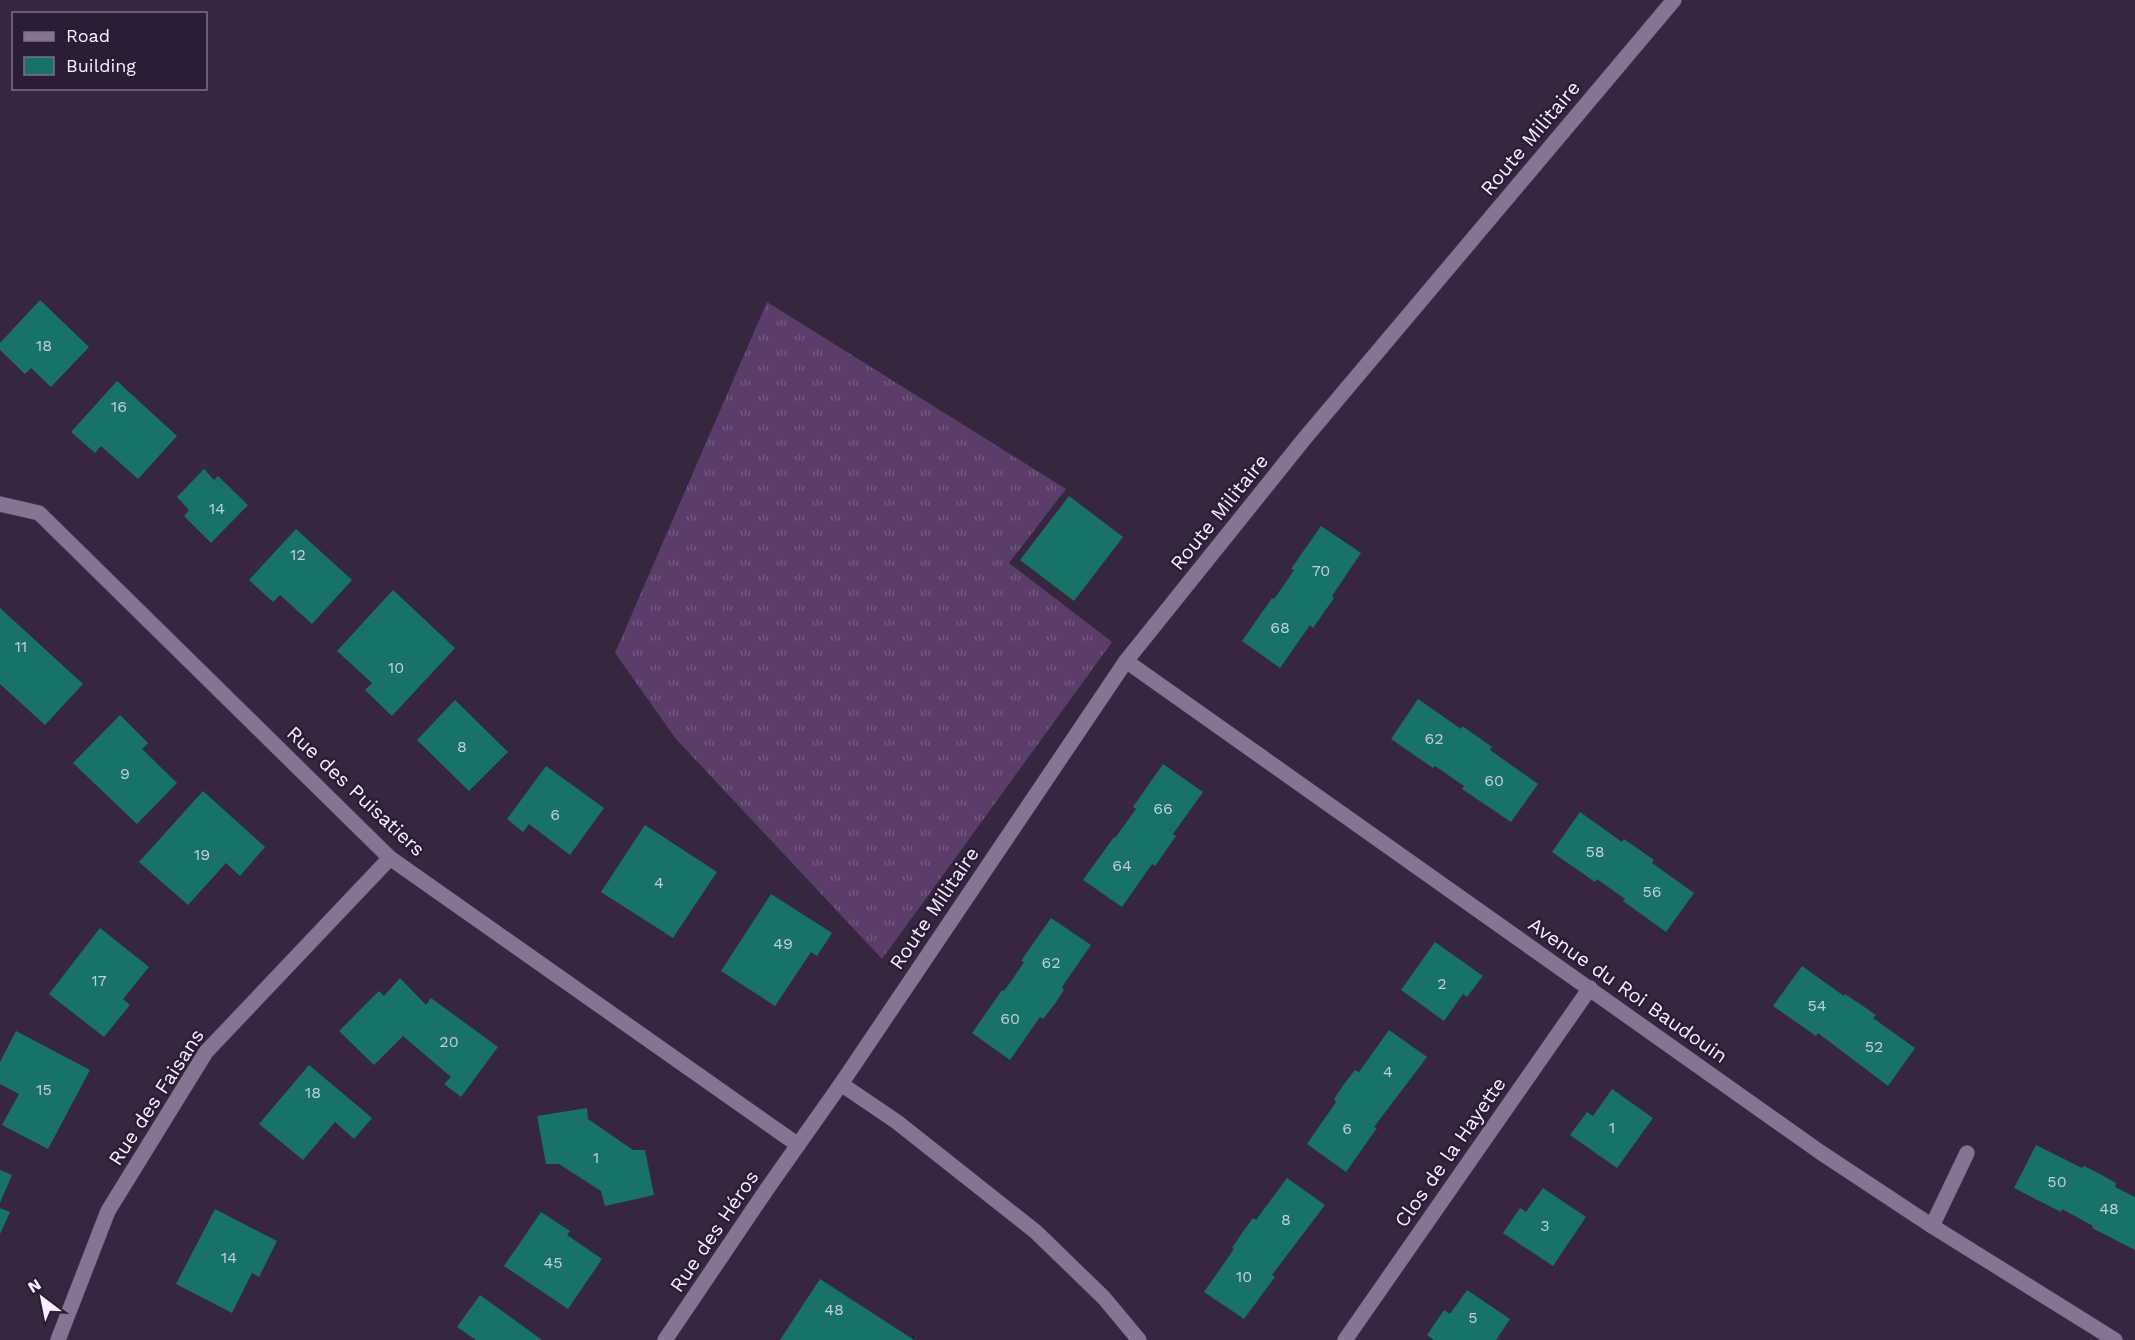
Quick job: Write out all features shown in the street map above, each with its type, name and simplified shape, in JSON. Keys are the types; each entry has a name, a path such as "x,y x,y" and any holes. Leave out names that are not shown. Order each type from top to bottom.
{"street":[{"name":"Route Militaire","path":"798,1145 1126,661 1305,438 1674,0"},
{"name":"Rue des Puisatiers","path":"0,504 39,513 390,858 798,1145"},
{"name":"Avenue du Roi Baudouin","path":"1126,661 1820,1152 1932,1226 2115,1340"},
{"name":"Rue des Faisans","path":"58,1340 108,1211 206,1052 390,858"},
{"name":"Clos de la Hayette","path":"1345,1340 1590,988"},
{"path":"841,1084 897,1122 1036,1232 1104,1298 1138,1340"},
{"name":"Rue des Héros","path":"665,1340 798,1145"},
{"path":"1932,1226 1967,1153"}],"green space":[{"path":"767,302 1066,489 1009,563 1112,642 882,959 676,739 615,653"}],"building":[{"path":"40,300 89,347 51,387 31,368 25,374 0,350 0,343"},
{"path":"117,381 177,436 138,479 101,446 95,453 71,432"},
{"path":"204,469 214,480 218,476 248,505 211,543 184,516 189,510 177,497"},
{"path":"1069,496 1123,537 1074,601 1020,560"},
{"path":"1321,526 1361,553 1313,628 1310,625 1280,668 1242,641 1272,598 1274,599 1284,585 1294,570 1291,569"},
{"path":"296,529 352,580 312,624 280,595 273,602 249,580"},
{"path":"393,590 455,648 392,716 365,690 372,683 337,651"},
{"path":"0,608 83,684 45,725 0,684"},
{"path":"1418,699 1461,729 1462,726 1478,737 1492,747 1490,750 1538,784 1511,822 1462,789 1464,786 1391,739"},
{"path":"455,700 508,752 469,791 417,740"},
{"path":"120,715 148,743 142,749 177,783 137,824 73,763"},
{"path":"1163,764 1203,792 1173,834 1176,836 1155,866 1152,864 1122,907 1083,880 1136,809 1133,807"},
{"path":"546,766 604,808 570,855 529,824 523,832 507,819"},
{"path":"203,791 265,847 240,876 226,863 188,905 139,862"},
{"path":"1580,812 1622,842 1624,839 1654,860 1652,863 1694,893 1666,932 1597,879 1595,882 1552,852"},
{"path":"645,825 717,872 673,938 601,892"},
{"path":"771,894 832,933 817,956 811,952 775,1006 721,971"},
{"path":"1051,918 1091,945 1062,987 1064,990 1054,1005 1043,1019 1040,1017 1010,1060 972,1033 1002,990 1004,991 1014,977 1024,962 1021,961"},
{"path":"100,928 149,967 123,999 130,1005 104,1037 49,994"},
{"path":"1435,942 1483,976 1467,997 1463,994 1444,1021 1401,990"},
{"path":"1802,966 1844,996 1845,994 1876,1015 1873,1018 1915,1048 1888,1086 1818,1033 1816,1036 1773,1006"},
{"path":"400,978 426,1005 431,998 498,1047 461,1097 444,1084 451,1077 403,1036 374,1065 339,1031 379,991 384,996"},
{"path":"1389,1030 1427,1057 1374,1127 1377,1128 1346,1172 1307,1144 1336,1102 1334,1099 1344,1084 1355,1070 1359,1072"},
{"path":"16,1031 90,1070 48,1149 2,1125 19,1094 0,1084 0,1062"},
{"path":"309,1065 372,1118 354,1139 335,1122 303,1160 259,1124"},
{"path":"1612,1089 1653,1118 1617,1168 1570,1135 1587,1112 1593,1116"},
{"path":"587,1108 588,1119 633,1150 645,1150 654,1195 605,1206 601,1191 559,1164 546,1164 537,1116"},
{"path":"2036,1145 2082,1168 2084,1166 2100,1174 2116,1183 2115,1187 2135,1197 2135,1250 2092,1228 2093,1226 2062,1209 2061,1212 2014,1188"},
{"path":"0,1170 12,1175 0,1203"},
{"path":"1287,1178 1325,1205 1272,1275 1275,1277 1244,1319 1204,1292 1234,1249 1232,1248 1242,1233 1253,1218 1256,1220"},
{"path":"1543,1188 1586,1217 1553,1266 1503,1233 1520,1208 1526,1212"},
{"path":"0,1208 10,1212 0,1234"},
{"path":"215,1209 277,1241 259,1277 252,1273 232,1313 176,1284"},
{"path":"541,1212 570,1231 567,1235 602,1259 568,1309 504,1266"},
{"path":"820,1279 914,1340 780,1340"},
{"path":"1467,1290 1510,1319 1496,1340 1434,1340 1427,1335 1444,1310 1450,1314"},
{"path":"480,1295 542,1340 476,1340 457,1327"}]}
